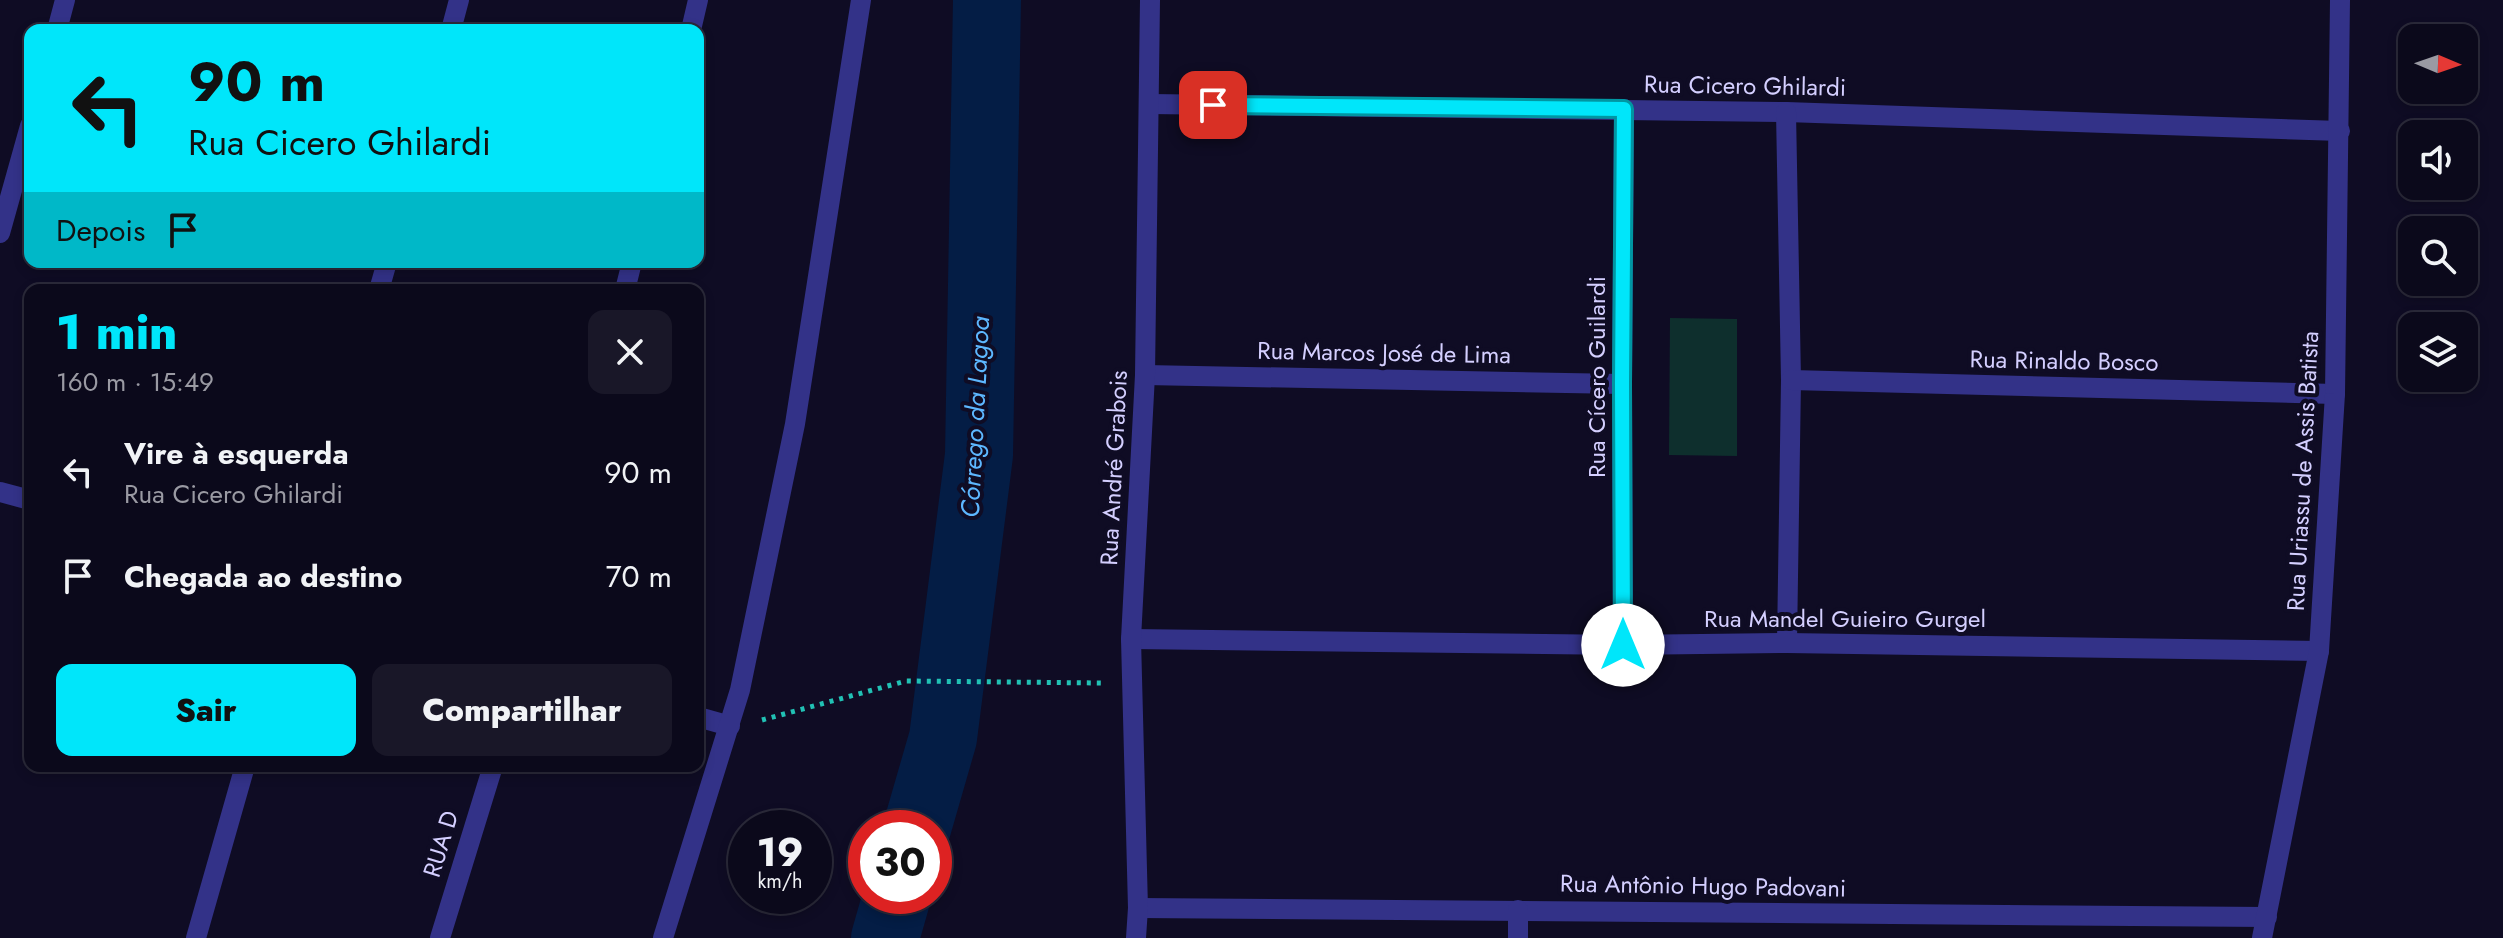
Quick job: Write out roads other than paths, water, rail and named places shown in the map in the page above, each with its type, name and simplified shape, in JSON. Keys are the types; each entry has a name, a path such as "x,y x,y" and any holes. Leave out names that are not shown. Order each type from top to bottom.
{"street":[{"path":"59,24 65,0"},
{"path":"453,24 459,0"},
{"path":"692,24 698,0"},
{"path":"663,938 740,690 795,424 861,0"},
{"name":"Rua André Grabois","path":"1136,938 1138,908 1131,639 1145,375 1150,0"},
{"name":"Rua Uriassu de Assis Batista","path":"2262,938 2319,651 2335,394 2340,0"},
{"name":"Rua Cicero Ghilardi","path":"1149,104 1786,112 2340,131"},
{"name":"Rua Cícero Guilardi","path":"1623,645 1624,109"},
{"path":"1786,112 1791,380 1787,643"},
{"path":"0,233 24,147"},
{"name":"Rua Marcos José de Lima","path":"1145,375 1622,384"},
{"name":"Rua Rinaldo Bosco","path":"1791,380 2335,394"},
{"path":"0,492 24,498"},
{"name":"Rua Mandel Guieiro Gurgel","path":"1131,639 1623,645 1787,643 2319,651"},
{"path":"704,719 730,726"},
{"path":"196,938 243,772"},
{"name":"RUA D","path":"440,938 491,772"},
{"name":"Rua Antônio Hugo Padovani","path":"1138,908 2267,917"},
{"path":"1518,910 1518,938"}],"waterway":[{"name":"Córrego da Lagoa","path":"922,810 943,738 979,455 987,0"},
{"name":"Córrego da Lagoa","path":"885,938 892,914"}]}
